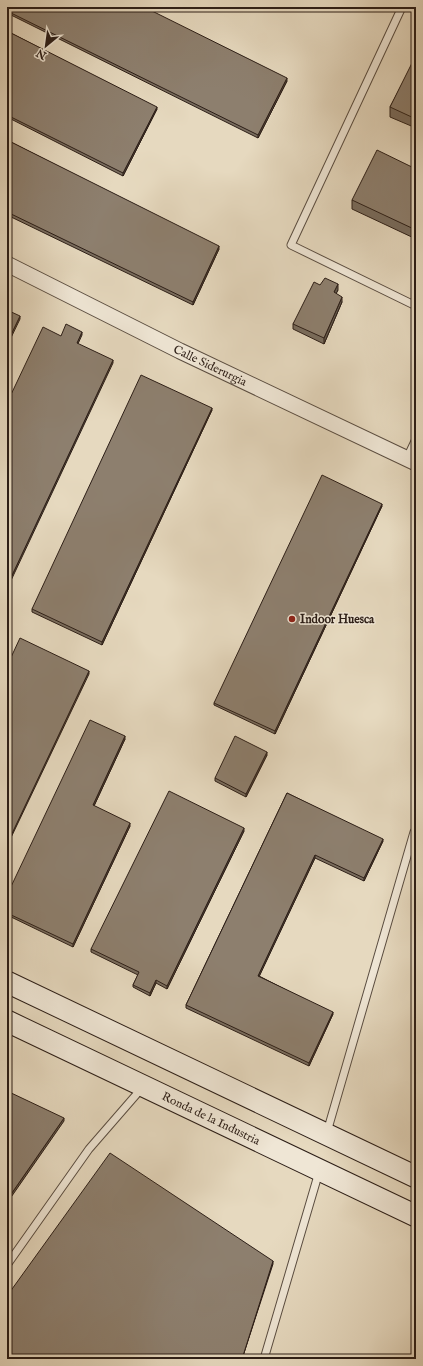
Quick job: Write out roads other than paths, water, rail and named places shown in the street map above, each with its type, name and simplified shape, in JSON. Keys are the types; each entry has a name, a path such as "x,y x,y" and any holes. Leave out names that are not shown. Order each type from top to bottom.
{"street":[{"name":"Calle Siderurgia","path":"7,264 180,351 411,460"},
{"path":"7,982 416,1177"},
{"name":"Ronda de la Industria","path":"7,1020 416,1216"}],"lane":[{"path":"402,7 291,245 416,306"},
{"path":"411,460 416,439"},
{"path":"326,1134 414,832"},
{"path":"7,1265 89,1149 143,1086"},
{"path":"264,1359 319,1170"}],"place":[{"name":"Indoor Huesca","path":"292,619"}]}
